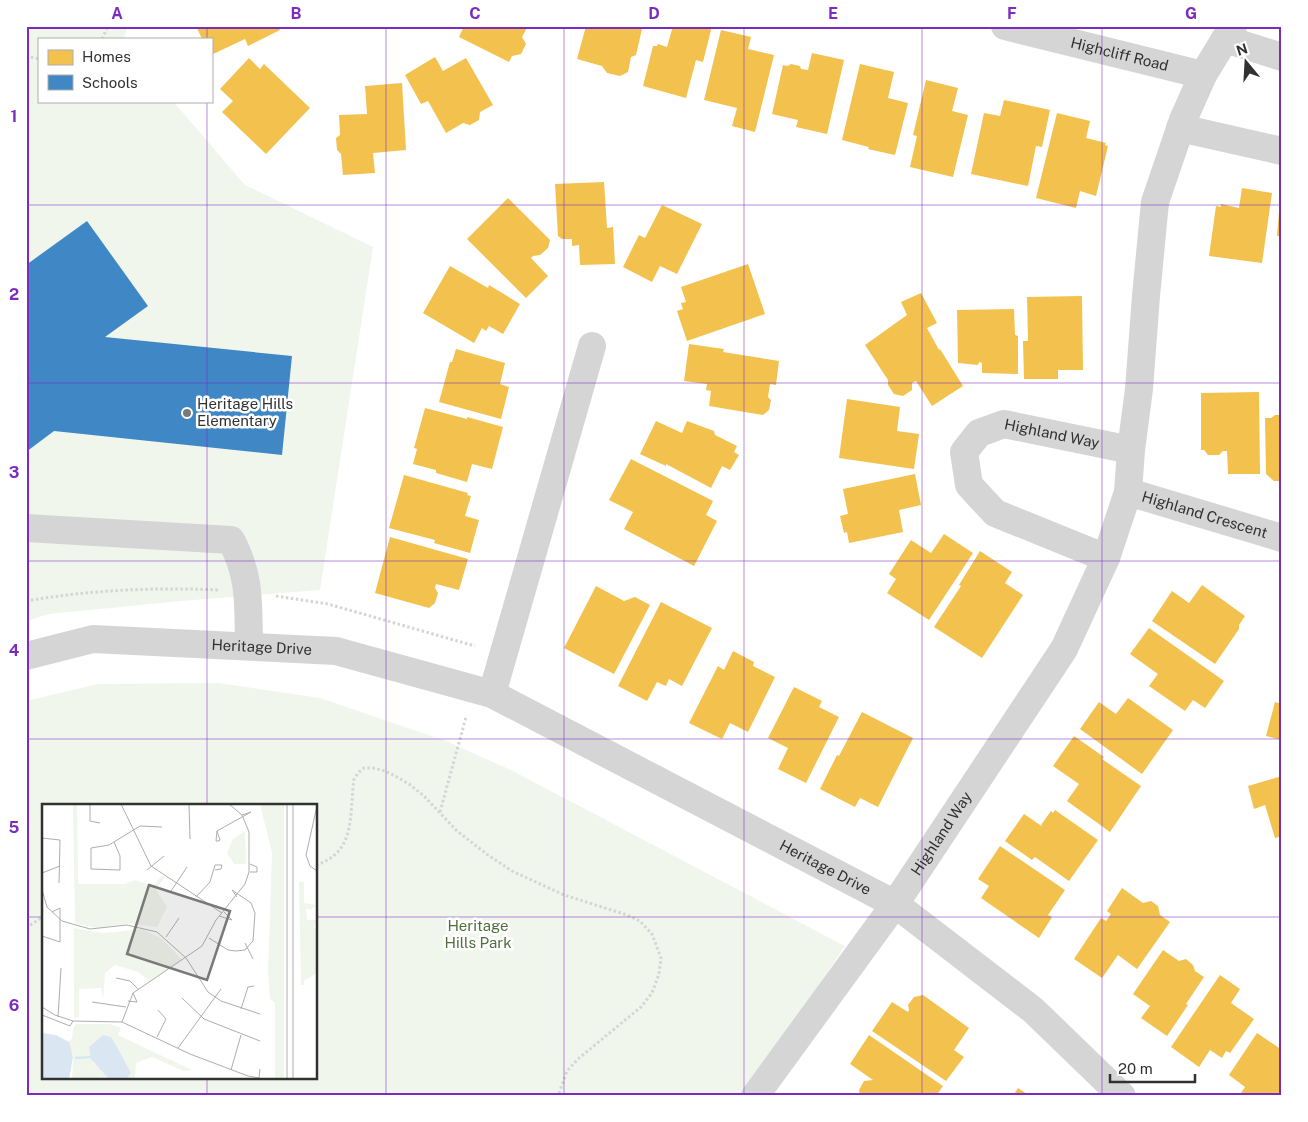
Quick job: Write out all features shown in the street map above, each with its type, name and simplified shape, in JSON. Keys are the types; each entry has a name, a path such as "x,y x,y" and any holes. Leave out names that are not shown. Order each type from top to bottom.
{"street":[{"name":"Highcliff Road","path":"1005,26 1203,75"},
{"name":"Highland Way","path":"755,1096 895,904 1064,650 1106,558 1128,492 1155,202 1180,128 1203,75 1229,33 1282,57"},
{"path":"1180,128 1282,151"},
{"path":"483,691 592,346"},
{"name":"Highland Way","path":"1106,558 995,512 969,485 964,452 979,433 1004,424 1131,450"},
{"name":"Highland Crescent","path":"1128,492 1282,538"},
{"path":"26,528 231,540 241,558 248,592 249,646"},
{"name":"Heritage Drive","path":"26,656 93,639 336,651 483,691 895,904 1033,1010 1122,1096"}],"path":[{"path":"102,38 108,26"},
{"path":"440,813 483,691"},
{"path":"318,864 335,857 344,846 348,832 354,779 364,768 373,768 385,771 409,784 424,796 457,831 512,871 564,895 640,921 652,934 661,958 659,974 652,992 641,1008 578,1059 567,1071 558,1096"},
{"path":"26,928 42,917"}],"green space":[{"name":"Heritage Hills Elementary","path":"26,26 128,26 124,38 38,38 38,102 174,102 245,185 373,247 320,590 49,614 26,621"},
{"name":"Heritage Hills Park","path":"219,683 320,698 446,741 511,770 845,946 744,1096 26,1096 26,701 98,684"}],"building: Homes":[{"path":"196,26 278,26 280,30 248,46 245,39 212,55 212,38 202,38"},
{"path":"464,26 528,26 522,37 526,44 521,54 512,56 509,62 459,37"},
{"path":"586,26 641,26 636,55 631,57 628,72 620,76 607,73 602,66 577,59"},
{"path":"673,26 712,26 703,62 696,60 686,98 643,86 653,46 658,44 667,47"},
{"path":"721,30 751,37 748,49 774,55 755,132 732,126 737,108 704,100"},
{"path":"812,53 844,60 827,134 796,127 798,120 772,114 783,65 788,66 791,64 808,70"},
{"path":"435,57 443,71 466,58 493,105 480,112 479,120 470,125 463,123 446,133 428,101 421,104 405,75"},
{"path":"249,58 260,69 264,64 310,108 266,154 222,112 233,101 220,89"},
{"path":"860,64 894,72 888,98 908,103 895,155 868,149 869,147 842,140"},
{"path":"926,80 958,88 952,111 968,115 953,177 910,167 917,136 913,135"},
{"path":"402,83 406,150 373,153 375,173 343,175 341,154 337,150 336,138 340,135 339,115 367,114 365,86"},
{"path":"1004,100 1050,110 1042,147 1036,146 1028,186 971,174 984,113 1000,116"},
{"path":"1057,113 1090,121 1086,138 1106,143 1105,145 1108,146 1096,196 1080,191 1076,208 1036,198"},
{"path":"604,182 607,228 613,227 615,264 580,265 579,245 572,246 572,239 562,239 558,236 555,184"},
{"path":"1242,188 1272,193 1262,263 1209,256 1216,206 1221,207 1221,204 1239,208"},
{"path":"508,198 550,240 548,248 540,255 531,258 548,276 526,298 467,239"},
{"path":"1280,199 1282,199 1282,236 1277,236"},
{"path":"662,205 702,224 677,274 660,266 652,282 623,267 639,235 645,238"},
{"path":"748,264 765,314 687,341 677,311 683,309 681,303 686,302 681,287"},
{"path":"450,266 488,288 489,285 520,304 503,334 489,326 486,331 482,328 474,343 423,313"},
{"path":"921,293 937,323 927,328 963,386 932,406 916,381 912,383 912,390 903,396 894,394 888,385 888,380 865,345 907,315 901,302"},
{"path":"1082,296 1083,370 1058,370 1058,379 1024,379 1023,341 1028,341 1027,297"},
{"path":"1014,309 1015,335 1018,336 1018,374 982,373 982,363 979,362 978,365 958,363 957,310"},
{"path":"689,344 724,349 723,352 779,361 776,385 770,384 768,397 771,400 769,410 763,415 709,406 711,391 706,390 707,384 684,381"},
{"path":"456,349 505,363 500,384 509,387 501,419 439,402 450,362 452,362"},
{"path":"1259,392 1260,474 1228,474 1227,451 1223,451 1219,455 1208,455 1204,450 1201,450 1201,393"},
{"path":"847,399 900,407 897,431 919,434 914,469 839,458"},
{"path":"425,408 503,427 492,469 472,464 467,482 436,473 436,470 413,464 417,449 414,448"},
{"path":"1275,415 1282,415 1282,481 1274,481 1266,474 1265,418 1271,418"},
{"path":"656,421 682,433 687,421 714,431 715,435 737,446 734,452 739,455 730,470 722,466 711,488 666,464 666,466 640,454"},
{"path":"631,459 713,501 706,515 717,521 694,566 624,529 633,512 609,500"},
{"path":"915,474 921,505 899,510 903,532 849,543 847,532 844,533 840,516 848,514 843,489"},
{"path":"404,475 468,493 467,495 471,496 465,516 479,520 470,553 434,543 435,540 389,528"},
{"path":"944,534 973,553 929,620 887,593 896,579 889,574 911,540 931,553"},
{"path":"390,537 468,559 459,590 436,584 435,588 438,593 435,603 429,608 375,593"},
{"path":"980,551 1012,572 1005,583 1023,595 982,658 934,627 961,586 959,585"},
{"path":"1202,585 1245,616 1239,625 1239,629 1215,664 1152,621 1172,591 1189,603"},
{"path":"596,586 624,601 635,597 650,605 614,674 564,648"},
{"path":"661,602 712,628 682,686 669,679 666,686 657,682 647,701 618,686"},
{"path":"1149,628 1224,681 1205,708 1193,700 1185,711 1149,686 1158,674 1130,654"},
{"path":"733,651 754,662 753,666 775,677 748,732 730,723 722,739 689,723 718,666 724,670"},
{"path":"794,687 822,701 819,707 839,717 806,783 778,769 788,748 768,738"},
{"path":"1128,698 1173,730 1142,774 1080,729 1099,702 1116,714"},
{"path":"1275,702 1282,704 1282,740 1266,736"},
{"path":"862,712 913,738 878,807 860,798 855,807 820,789"},
{"path":"1074,736 1104,757 1102,759 1141,786 1110,832 1067,801 1079,784 1053,766"},
{"path":"1282,776 1282,836 1275,838 1265,805 1254,809 1248,786"},
{"path":"1055,810 1098,840 1069,881 1035,857 1032,860 1005,841 1024,814 1043,827 1041,825 1051,811 1053,813"},
{"path":"1000,846 1065,890 1048,915 1052,917 1039,938 981,898 989,886 978,879"},
{"path":"1122,888 1143,903 1151,901 1158,906 1160,915 1170,922 1137,969 1118,955 1102,978 1074,959 1101,918 1106,921 1111,914 1107,911"},
{"path":"1163,950 1179,961 1186,959 1193,965 1195,971 1204,977 1167,1036 1141,1018 1150,1006 1133,994"},
{"path":"1220,975 1240,989 1231,1003 1254,1019 1230,1053 1226,1051 1222,1058 1210,1050 1199,1067 1171,1047"},
{"path":"923,995 969,1028 954,1050 964,1057 946,1081 872,1031 892,1002 908,1012 908,1005 914,997"},
{"path":"1257,1033 1282,1050 1282,1090 1278,1096 1239,1096 1245,1087 1229,1075"},
{"path":"869,1035 943,1086 936,1096 860,1096 859,1090 864,1081 873,1080 850,1064"},
{"path":"1018,1088 1030,1096 1013,1096"}],"building: Schools":[{"name":"Heritage Hills Elementary","path":"87,221 148,306 105,337 292,356 282,455 54,431 26,452 26,265"}],"place":[{"name":"Heritage Hills Elementary","path":"187,413"}]}
